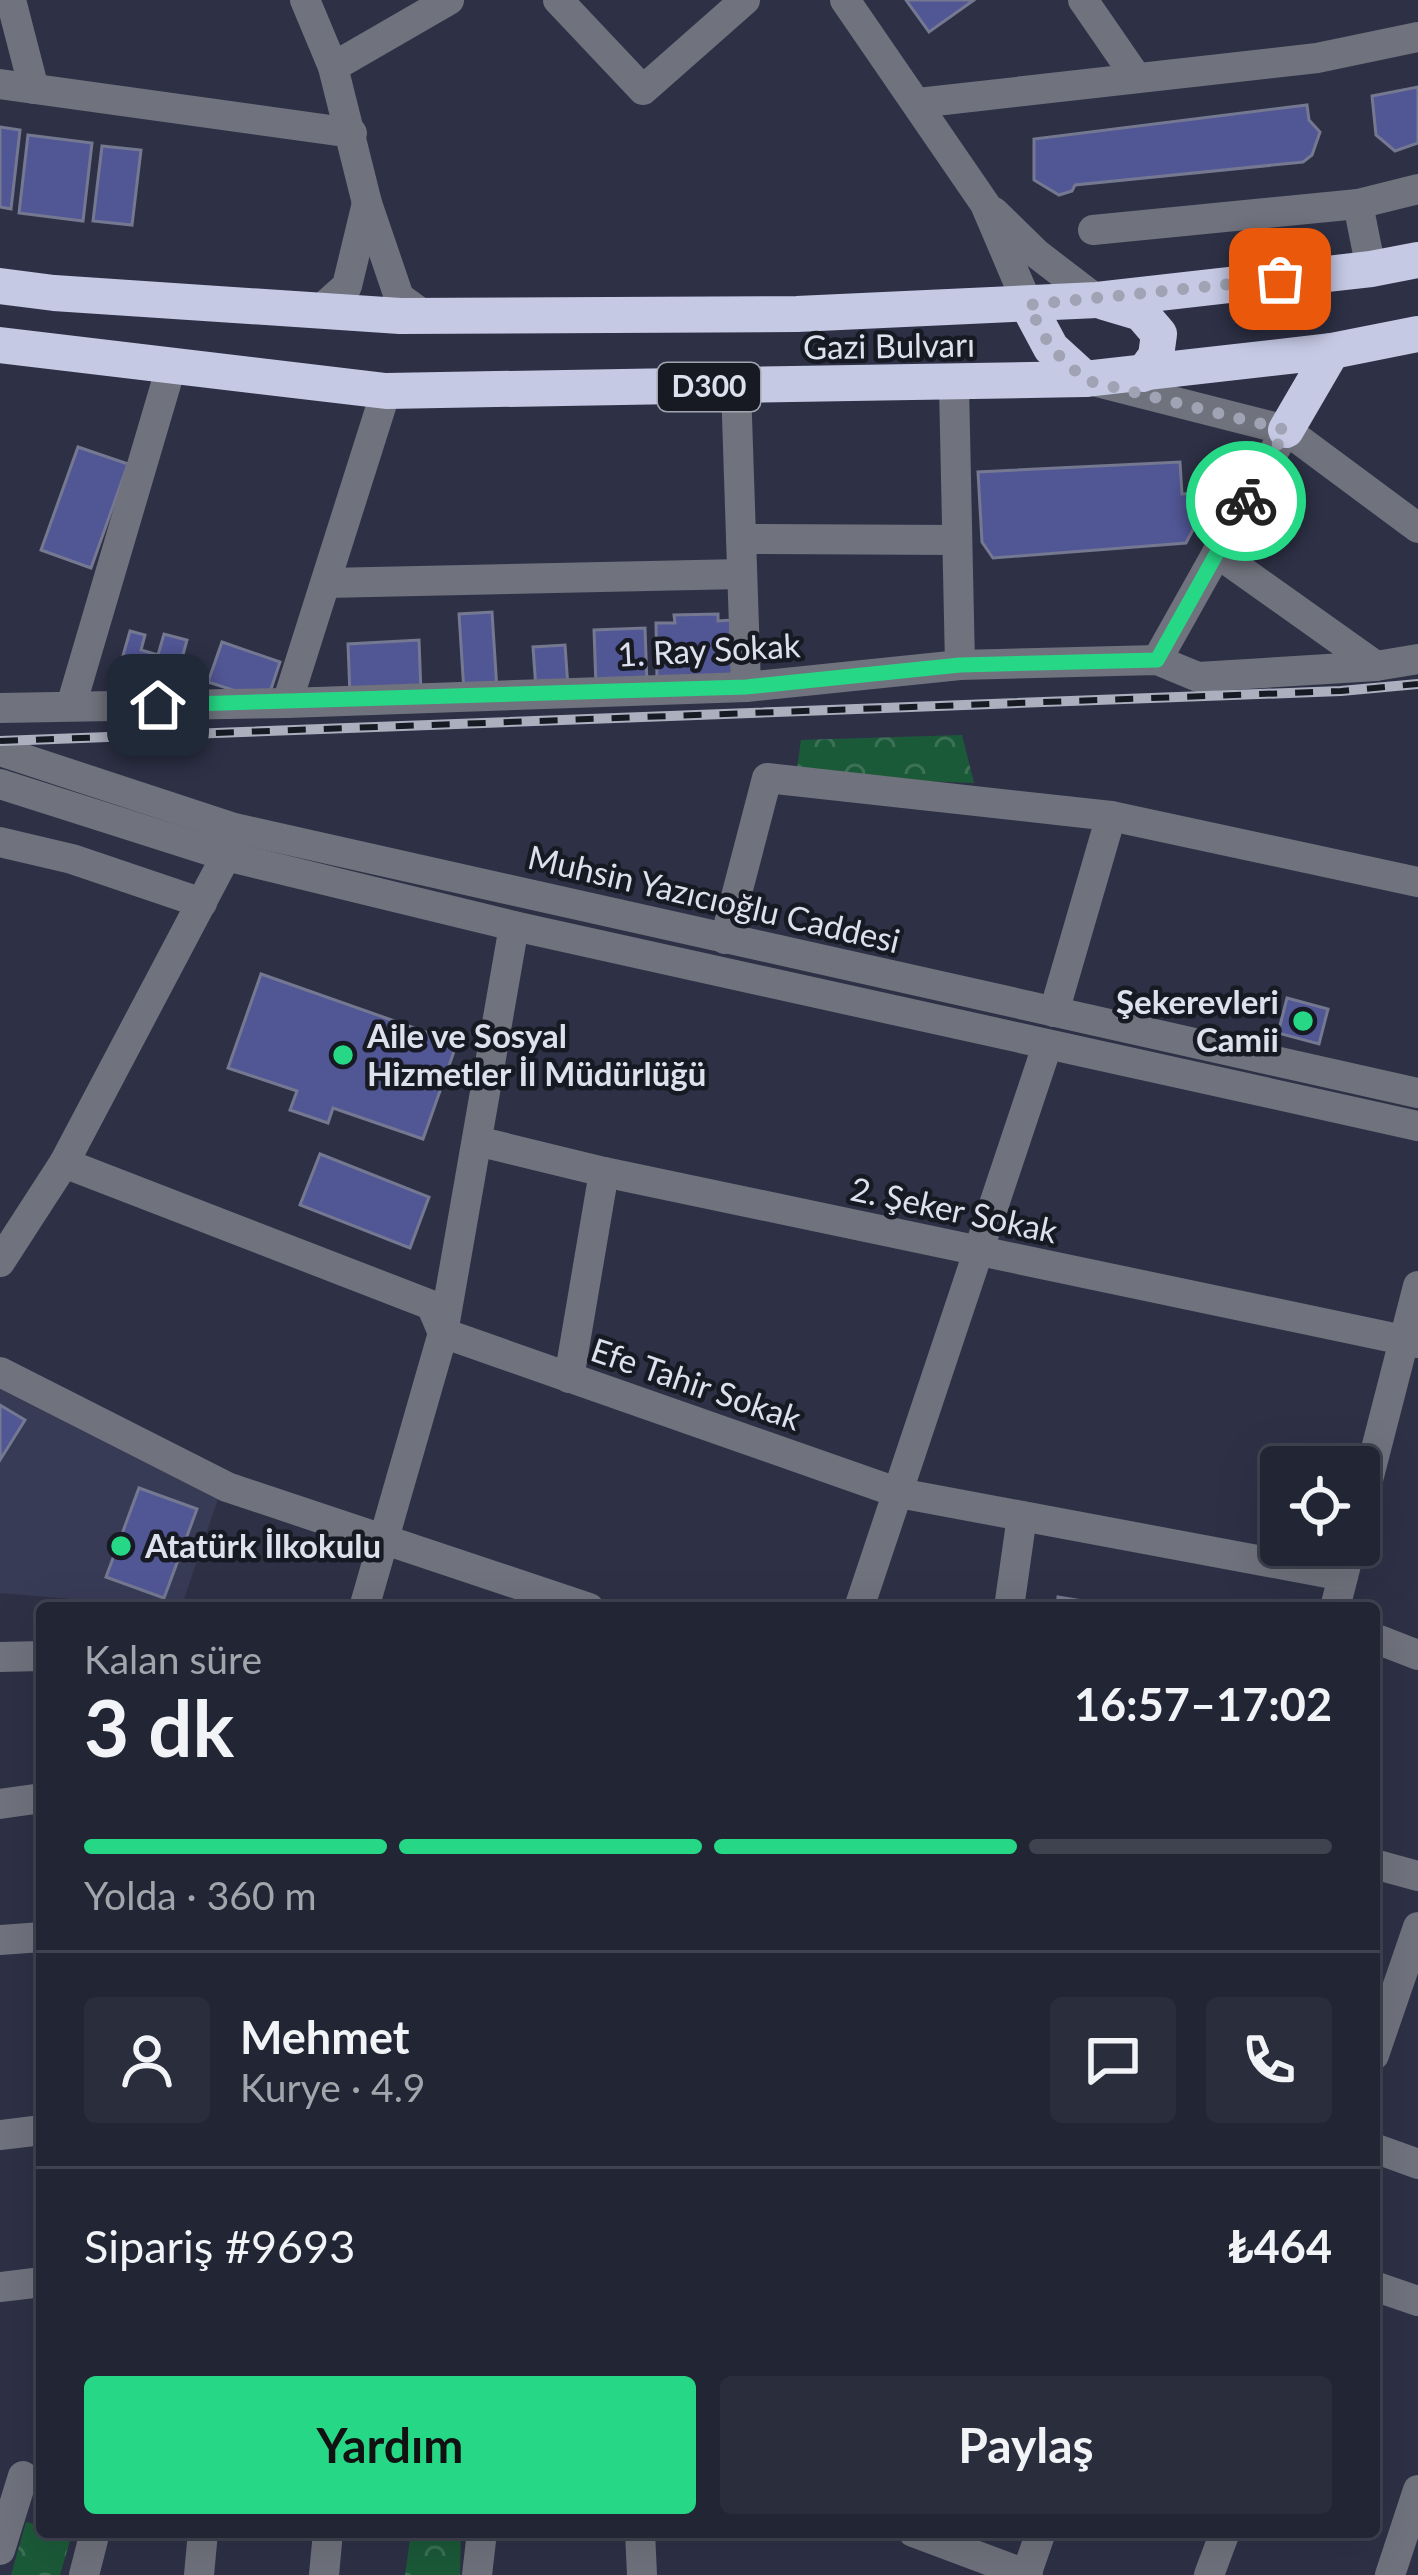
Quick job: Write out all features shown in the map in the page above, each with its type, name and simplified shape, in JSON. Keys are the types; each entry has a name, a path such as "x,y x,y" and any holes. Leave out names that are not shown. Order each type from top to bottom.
{"highway":[{"name":"Gazi Bulvarı","path":"0,286 425,316 797,314 1097,300 1418,260"},
{"path":"1097,300 1141,314 1160,334 1156,356 1143,374"},
{"path":"1028,305 1051,348 1085,380"},
{"name":"Gazi Bulvarı","path":"0,345 386,391 1085,380 1332,351 1418,334"},
{"path":"1286,430 1332,351"}],"street":[{"path":"11,0 34,89"},
{"path":"305,0 332,67 367,203 399,297 425,316"},
{"path":"332,67 449,0"},
{"path":"558,0 643,90 746,0"},
{"path":"845,0 985,203 1028,305"},
{"path":"1083,0 1136,77"},
{"path":"918,103 1318,58 1418,37"},
{"path":"0,84 352,133"},
{"path":"1093,230 1358,204 1418,189"},
{"path":"320,310 347,286 367,203"},
{"path":"985,203 1037,254 1097,300"},
{"path":"1358,204 1371,269"},
{"path":"71,706 171,367"},
{"path":"1085,380 1286,430 1418,528"},
{"path":"954,385 960,665"},
{"path":"736,387 746,687"},
{"path":"287,703 386,391"},
{"path":"1157,660 1286,430"},
{"path":"741,539 957,540"},
{"path":"1217,553 1376,666"},
{"path":"326,583 742,574"},
{"name":"1. Ray Sokak","path":"0,708 746,687 960,665 1157,660 1198,677 1418,659"},
{"name":"Muhsin Yazıcıoğlu Caddesi","path":"0,751 230,842 724,939 1418,1093"},
{"path":"724,939 766,778 1112,816 1415,871"},
{"name":"Muhsin Yazıcıoğlu Caddesi","path":"0,784 230,842 514,926 1418,1126"},
{"path":"1054,1012 1112,816"},
{"path":"0,842 72,859 202,903"},
{"path":"0,1262 64,1163 230,842"},
{"path":"366,1602 443,1334 514,926"},
{"path":"861,1602 1047,1046"},
{"name":"2. Şeker Sokak","path":"476,1141 980,1253 1412,1341"},
{"name":"Efe Tahir Sokak","path":"64,1163 431,1305 443,1334 899,1493 1343,1576"},
{"path":"569,1378 604,1172"},
{"path":"1380,1446 1412,1341 1418,1286"},
{"path":"0,1372 227,1487 569,1602"},
{"path":"1010,1602 1022,1516"},
{"path":"1336,1602 1346,1566"},
{"path":"1380,1640 1418,1655"},
{"path":"0,1657 36,1656"},
{"path":"0,1804 36,1799"},
{"path":"1380,1866 1418,1876"},
{"path":"1380,2041 1418,1927"},
{"path":"0,1940 36,1937"},
{"path":"0,2135 36,2131"},
{"path":"1380,2150 1418,2164"},
{"path":"0,2287 36,2283"},
{"path":"1380,2288 1418,2301"},
{"path":"0,2550 22,2476"},
{"path":"1390,2575 1412,2532 1418,2490"},
{"path":"1380,2521 1412,2532"},
{"path":"85,2575 94,2538"},
{"path":"199,2575 202,2538"},
{"path":"324,2575 327,2538"},
{"path":"476,2575 481,2538"},
{"path":"640,2538 642,2575"},
{"path":"930,2538 1027,2575 1039,2538"},
{"path":"1209,2575 1223,2538"}],"shaded area":[{"name":"Atatürk İlkokulu","path":"0,1389 218,1499 183,1602 109,1602 0,1593"}],"green space":[{"path":"962,735 974,783 796,776 801,740"},
{"path":"26,2522 36,2524 36,2538 71,2538 60,2575 11,2575"},
{"path":"410,2538 461,2538 460,2575 405,2575"}],"building":[{"path":"906,0 974,0 929,32"},
{"path":"1418,87 1418,143 1395,151 1376,135 1372,96"},
{"path":"1307,105 1309,120 1320,132 1312,155 1303,162 1075,185 1059,195 1034,180 1034,139"},
{"path":"0,127 20,130 11,209 0,207"},
{"path":"28,135 92,143 83,221 19,213"},
{"path":"102,146 141,150 132,225 93,221"},
{"path":"78,447 128,464 91,568 41,550"},
{"path":"1180,462 1182,494 1213,492 1186,543 993,558 982,542 978,472"},
{"path":"492,612 497,690 464,692 459,614"},
{"path":"718,614 718,621 731,620 733,677 657,679 656,623 675,623 674,615"},
{"path":"645,628 647,684 596,686 594,630"},
{"path":"130,631 145,635 141,650 158,655 164,634 187,640 170,702 114,687"},
{"path":"419,640 421,692 350,695 348,644"},
{"path":"222,642 280,662 267,701 208,682"},
{"path":"565,645 568,687 536,689 533,647"},
{"name":"Aile ve Sosyal Hizmetler İl Müdürlüğü","path":"261,974 457,1043 423,1139 333,1108 328,1123 290,1110 297,1091 228,1068"},
{"name":"Şekerevleri Camii","path":"1287,998 1328,1009 1319,1044 1278,1033"},
{"path":"320,1154 429,1197 410,1248 300,1205"},
{"path":"0,1405 25,1420 0,1460"},
{"path":"139,1488 197,1509 164,1598 106,1577"}],"railway":[{"path":"0,741 1341,691 1418,684"}],"way so far":[{"path":"1246,501 1286,430 1085,380 1051,348 1028,305 1280,279"}],"place":[{"name":"Şekerevleri Camii","path":"1303,1021"},
{"name":"Aile ve Sosyal Hizmetler İl Müdürlüğü","path":"343,1055"},
{"name":"Atatürk İlkokulu","path":"121,1546"}],"route":[{"path":"158,705 746,687 960,665 1157,660 1246,501"}]}
